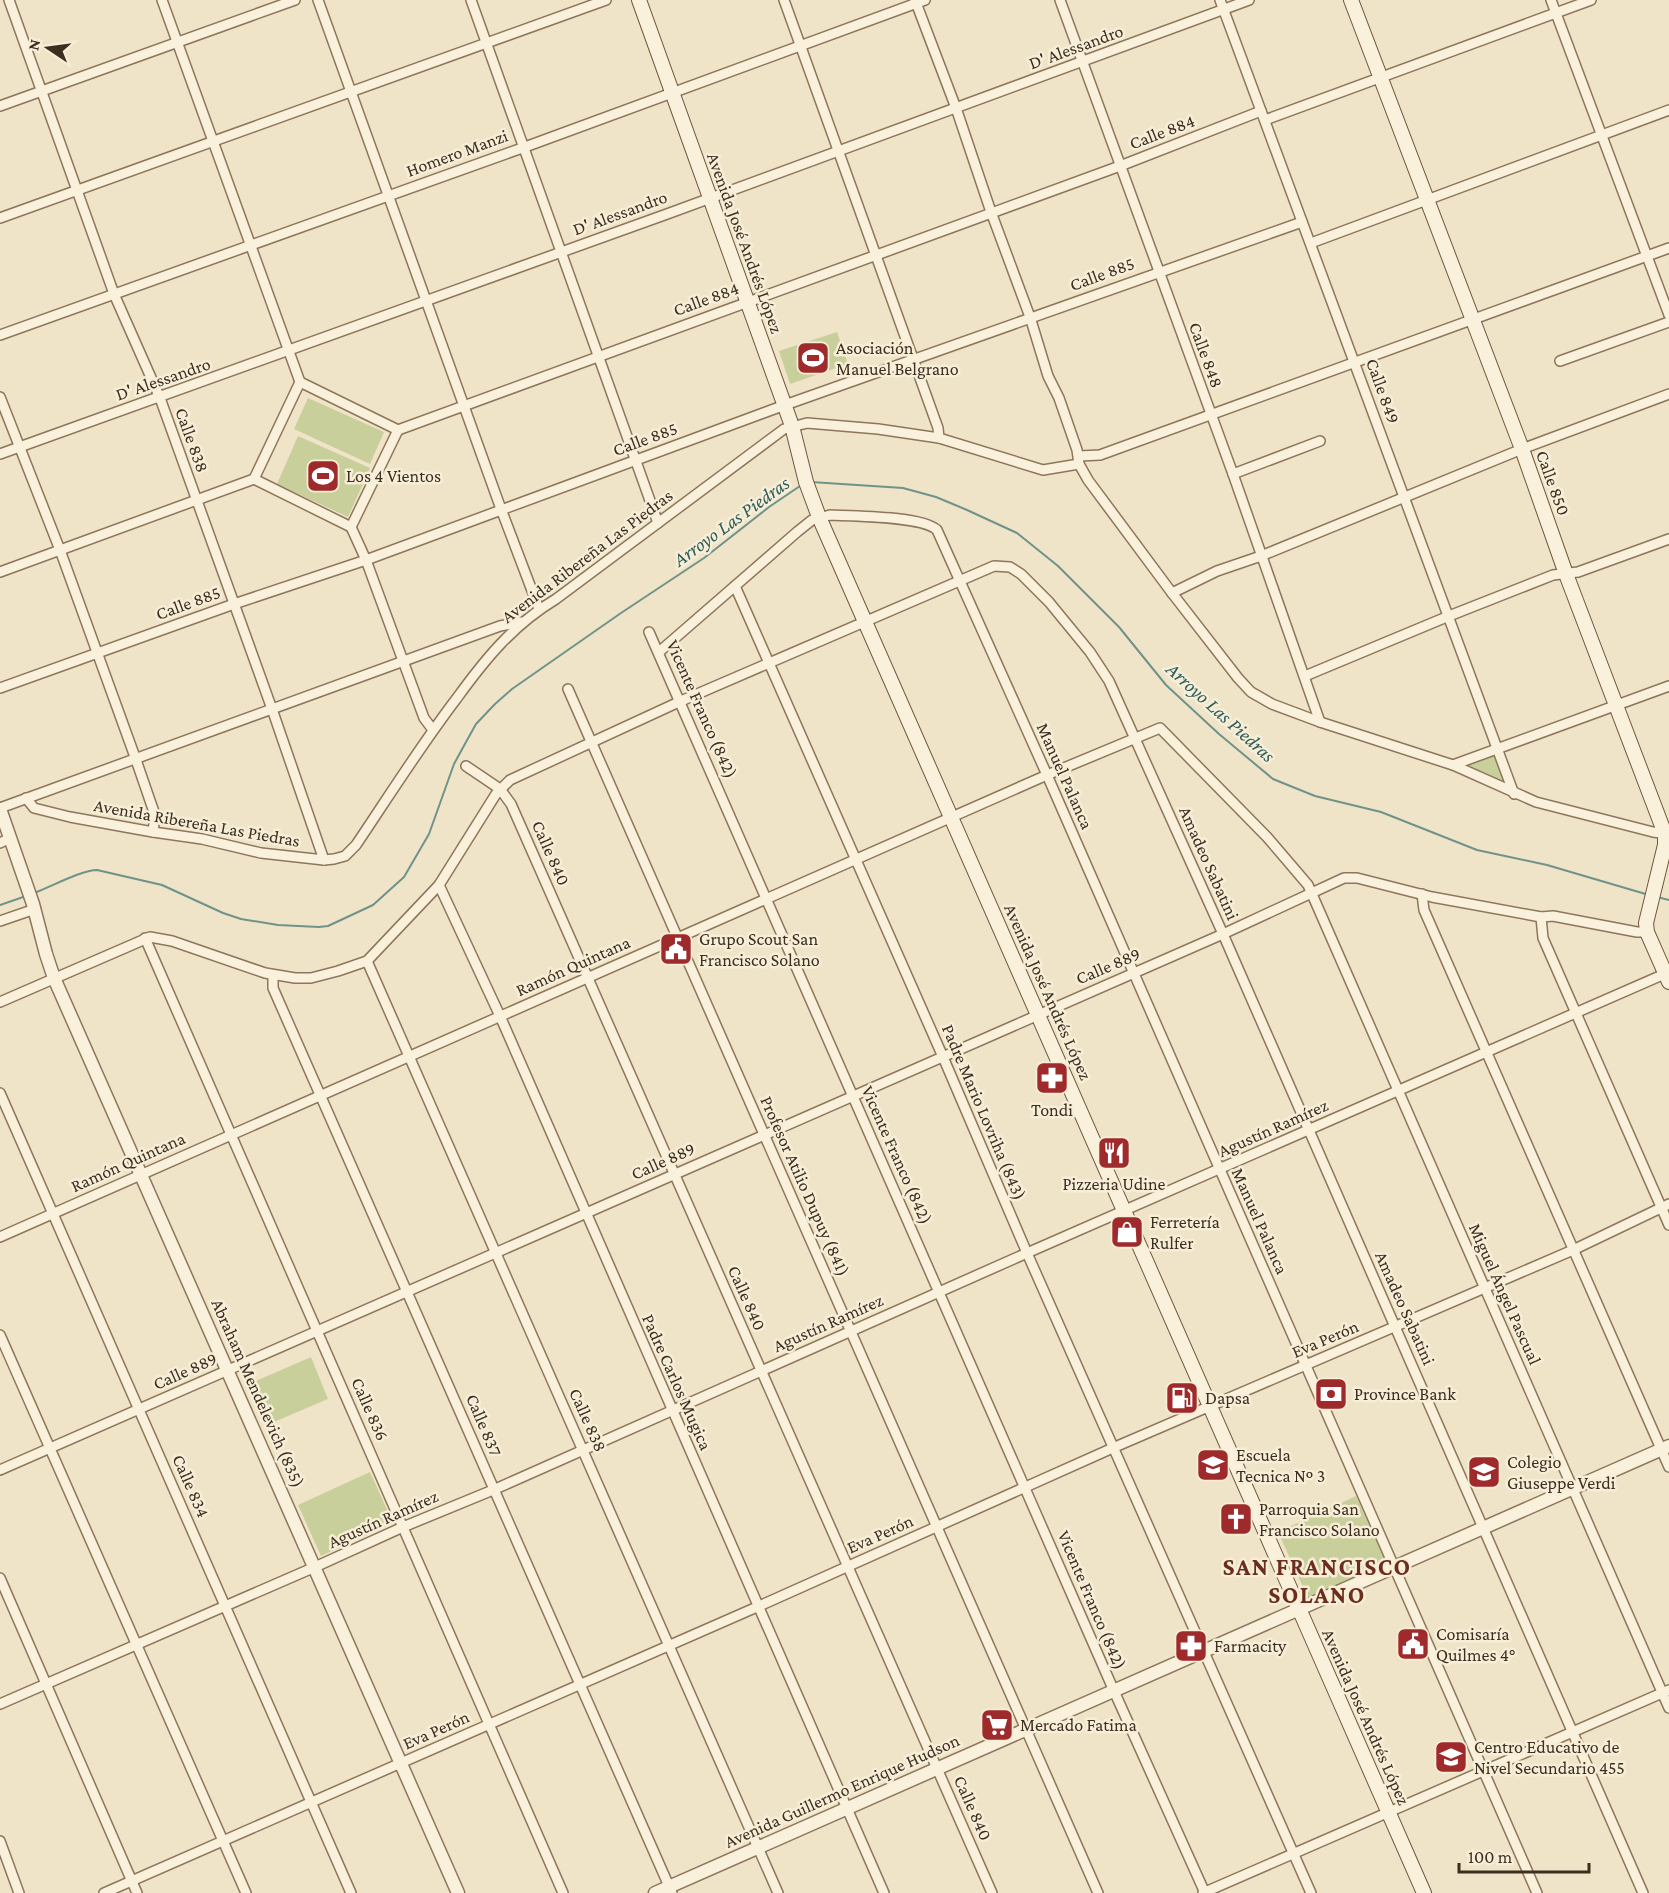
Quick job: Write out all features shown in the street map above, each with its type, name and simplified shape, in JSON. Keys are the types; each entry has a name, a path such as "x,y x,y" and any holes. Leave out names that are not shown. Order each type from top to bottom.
{"main road":[{"name":"Avenida José Andrés López","path":"639,0 785,405 819,517 1424,1893"},
{"name":"Calle 850","path":"1351,0 1522,448 1566,574 1667,834"},
{"path":"1667,834 1646,923 1647,932 1668,976"}],"street":[{"name":"Calle 838","path":"9,0 114,294 160,398 324,860"},
{"path":"0,572 254,478 300,382 162,0"},
{"path":"0,106 295,0"},
{"path":"318,0 539,609"},
{"path":"471,0 658,523"},
{"path":"0,218 606,0"},
{"path":"784,0 938,428 939,438"},
{"name":"Calle 848","path":"1060,0 1233,474 1320,722"},
{"name":"D' Alessandro","path":"0,454 290,352 425,300 1082,63 1221,5 1249,0"},
{"path":"1551,0 1669,315"},
{"name":"Calle 884","path":"398,430 991,212 1263,116 1382,79 1591,0"},
{"path":"918,1 1030,317 1048,376 1059,398 1079,460 1088,480 1238,678 1251,692 1272,704 1453,765 1514,794 1536,802 1667,834"},
{"name":"Homero Manzi","path":"0,335 801,47 918,1"},
{"name":"Calle 849","path":"1221,5 1514,794"},
{"path":"1311,243 1669,110"},
{"name":"Calle 885","path":"0,688 234,604 366,560 785,405 1302,222"},
{"name":"Avenida Ribereña Las Piedras","path":"26,798 30,806 39,810 153,832 202,838 261,853 324,860 345,856 356,845 433,730 490,653 522,622 775,435 794,431 807,423 878,429 939,438 1036,469 1050,470 1210,416 1669,248"},
{"path":"1560,361 1669,321"},
{"path":"300,382 398,430 351,527"},
{"path":"1172,593 1216,571 1261,556 1522,448 1669,394"},
{"path":"0,398 60,550 135,758 155,815 153,832"},
{"path":"1233,474 1320,441"},
{"path":"254,478 351,527 366,560 424,718 433,730"},
{"name":"Manuel Palanca","path":"819,517 830,515 913,521 929,524 937,530 1047,775 1537,1893"},
{"path":"659,651 797,532 819,517"},
{"path":"1305,676 1552,575 1578,572 1669,539"},
{"path":"0,1002 145,938 162,938 273,975 295,978 310,978 338,972 367,961 439,885 500,789 510,780 681,701 960,580 1000,565 1010,567 1022,574 1049,602 1090,652 1109,681 1135,738"},
{"name":"Padre Mario Lovriha (843)","path":"735,586 1311,1893"},
{"path":"0,808 501,626 522,622"},
{"name":"Vicente Franco (842)","path":"650,632 1204,1893"},
{"path":"1453,765 1669,686"},
{"name":"Profesor Atilio Dupuy (841)","path":"567,689 1098,1893"},
{"name":"Ramón Quintana","path":"0,1237 951,817 1160,728 1267,837 1306,881 1312,893"},
{"name":"Amadeo Sabatini","path":"1135,738 1643,1893"},
{"name":"Calle 840","path":"466,766 500,789 512,804 992,1893"},
{"name":"Abraham Mendelevich (835)","path":"0,808 5,840 24,879 34,907 54,978 458,1893"},
{"name":"Calle 889","path":"0,1470 1223,934 1338,880 1357,878 1422,894"},
{"name":"Padre Carlos Mugica","path":"439,885 500,1016 884,1893"},
{"name":"Miguel Ángel Pascual","path":"1312,893 1573,1489 1666,1691 1669,1708"},
{"path":"1647,932 1553,916 1542,917 1422,894 1424,910 1573,1250 1665,1448 1669,1467"},
{"path":"0,921 34,907"},
{"path":"1542,917 1543,938 1574,1012 1665,1206 1669,1225"},
{"name":"Calle 836","path":"145,938 564,1893"},
{"name":"Calle 838","path":"367,961 777,1893"},
{"name":"Calle 837","path":"273,975 273,988 671,1890"},
{"name":"Agustín Ramírez","path":"0,1704 403,1527 493,1490 1574,1012 1668,976"},
{"name":"Calle 834","path":"0,1093 351,1893"},
{"name":"Eva Perón","path":"104,1893 490,1725 1115,1447 1573,1250 1665,1206"},
{"path":"0,1335 246,1893"},
{"name":"Avenida Guillermo Enrique Hudson","path":"655,1893 671,1890 758,1848 1665,1448"},
{"path":"0,1578 137,1893"},
{"path":"1204,1893 1666,1691"},
{"path":"0,1841 19,1893"}],"green space":[{"name":"Asociación Manuel Belgrano","path":"837,332 848,364 790,384 779,351"},
{"path":"308,398 384,432 370,464 294,429"},
{"name":"Los 4 Vientos","path":"298,436 370,468 348,517 277,484"},
{"path":"1494,753 1506,784 1462,765"},
{"path":"311,1357 328,1399 267,1425 249,1384"},
{"path":"370,1472 393,1523 321,1556 298,1505"},
{"path":"1356,1496 1387,1565 1309,1600 1278,1532"}],"waterway":[{"name":"Arroyo Las Piedras","path":"811,482 903,488 936,497 1017,533 1058,566 1119,627 1166,685 1219,734 1273,779 1315,796 1381,812 1477,850 1547,865 1649,895"},
{"name":"Arroyo Las Piedras","path":"34,893 75,876 97,870 162,885 241,919 278,925 328,926 373,905 404,877 429,834 454,764 476,724 495,704 512,689 704,558 769,507 803,484"},
{"name":"Arroyo Las Piedras","path":"0,905 26,896"},
{"name":"Arroyo Las Piedras","path":"1657,897 1669,900"}],"place":[{"name":"Asociación Manuel Belgrano","path":"813,358"},
{"name":"Los 4 Vientos","path":"323,476"},
{"name":"Grupo Scout San Francisco Solano","path":"676,949"},
{"name":"Tondi","path":"1052,1078"},
{"name":"Pizzeria Udine","path":"1114,1153"},
{"name":"Ferretería Rulfer","path":"1127,1232"},
{"name":"Province Bank","path":"1331,1394"},
{"name":"Dapsa","path":"1182,1398"},
{"name":"Escuela Tecnica Nº 3","path":"1213,1465"},
{"name":"Colegio Giuseppe Verdi","path":"1484,1472"},
{"name":"Parroquia San Francisco Solano","path":"1236,1519"},
{"name":"Comisaría Quilmes 4°","path":"1413,1644"},
{"name":"Farmacity","path":"1191,1646"},
{"name":"Mercado Fatima","path":"997,1725"},
{"name":"Centro Educativo de Nivel Secundario 455","path":"1451,1757"}],"district":[{"name":"SAN FRANCISCO SOLANO","path":"1317,1581"}]}
